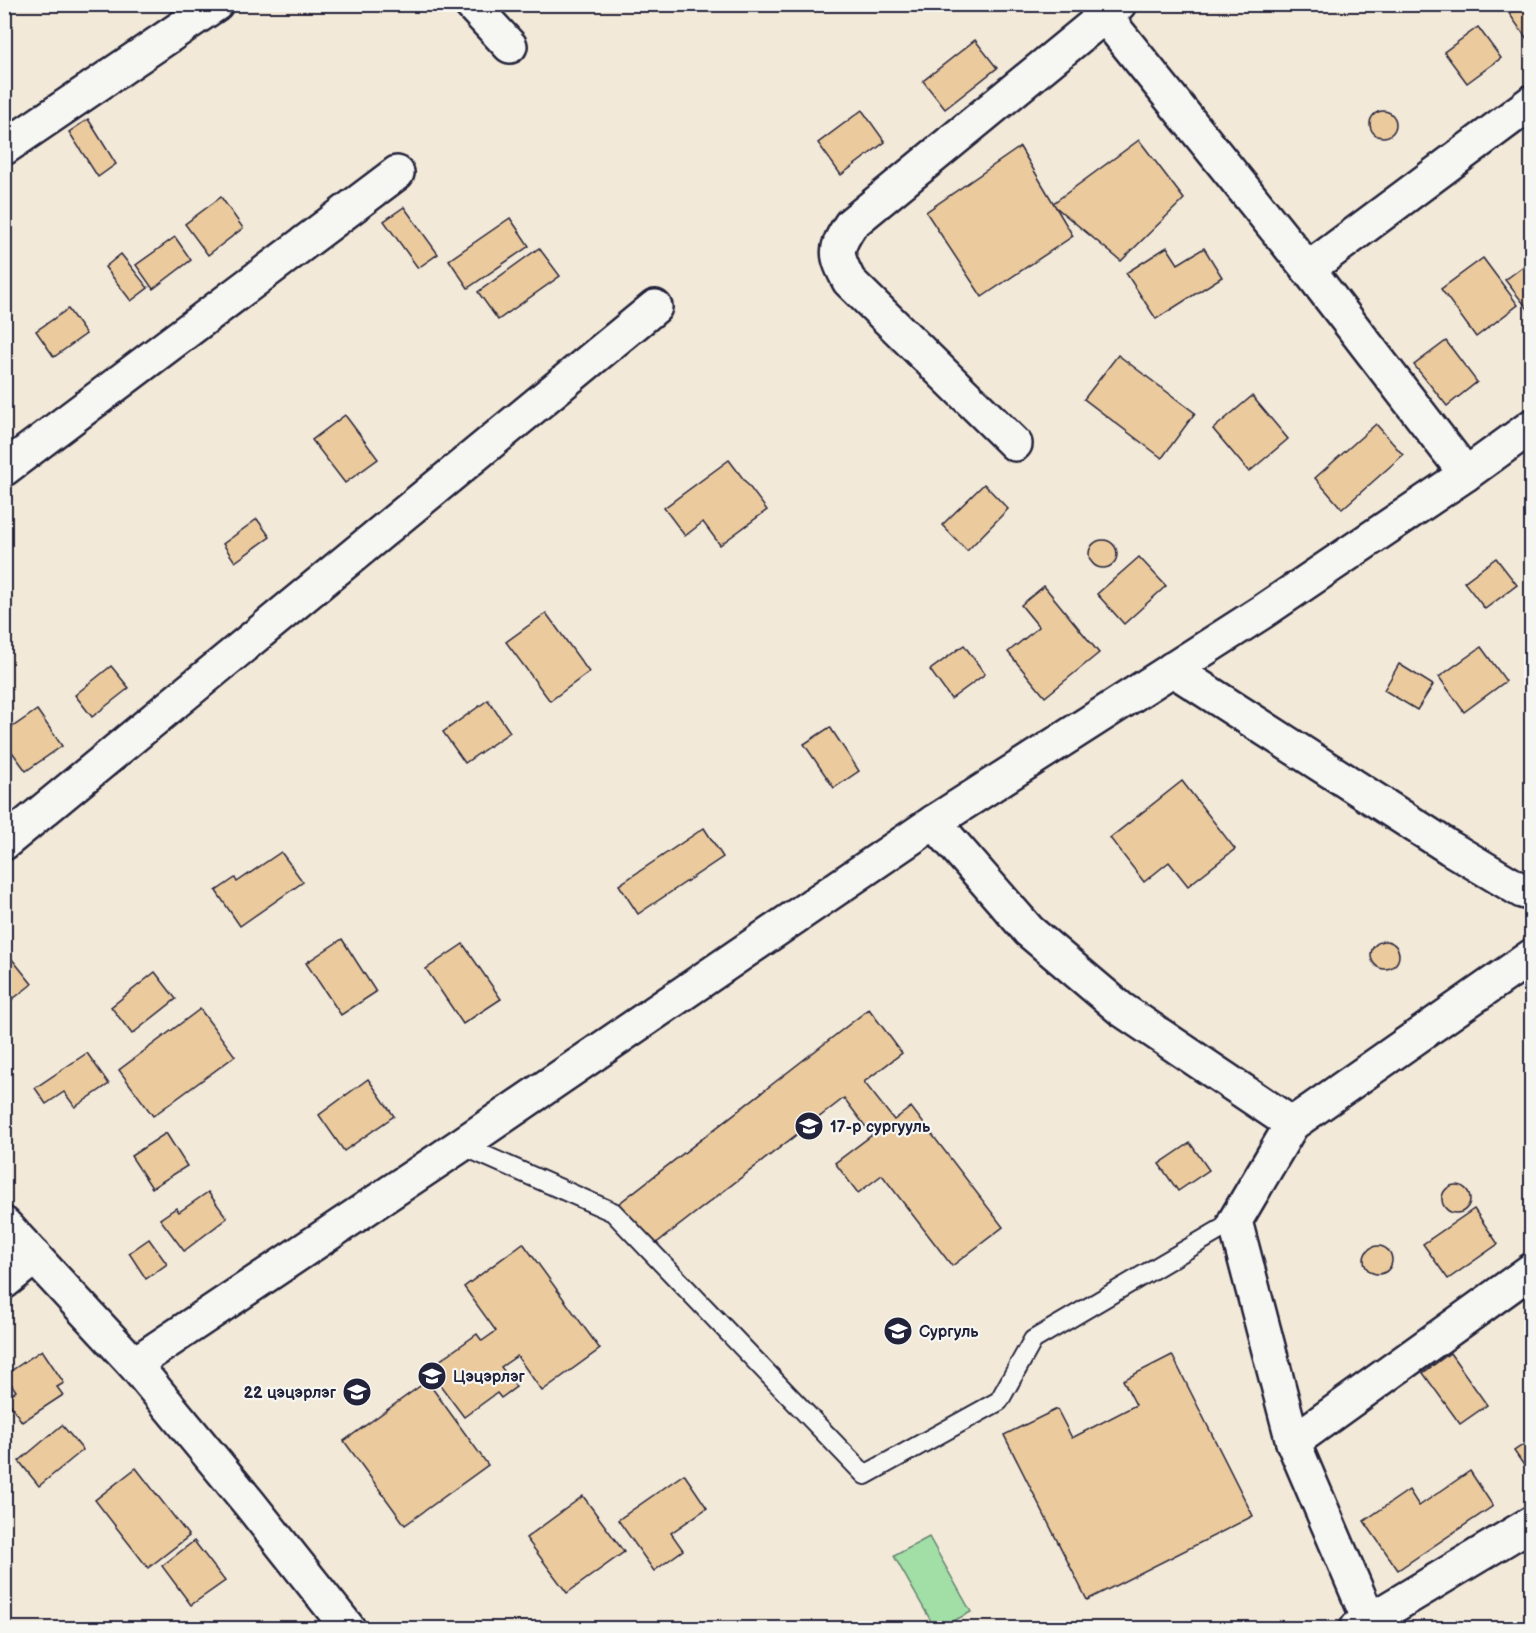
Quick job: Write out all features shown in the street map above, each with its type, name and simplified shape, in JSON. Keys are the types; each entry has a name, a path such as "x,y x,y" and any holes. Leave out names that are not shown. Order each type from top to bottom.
{"street":[{"path":"4,148 216,4"},
{"path":"471,4 510,46"},
{"path":"1015,444 849,280 837,257 841,239 851,224 1106,8 1466,474"},
{"path":"1308,269 1532,102"},
{"path":"4,469 397,173"},
{"path":"4,843 655,307"},
{"path":"134,1364 461,1145 934,822 1262,612 1466,474 1532,426"},
{"path":"1172,669 1450,848 1522,891 1532,894"},
{"path":"934,822 1029,932 1112,1002 1292,1124"},
{"path":"1532,956 1292,1124 1235,1221 1293,1442 1363,1624 1532,1523"},
{"path":"4,1224 134,1364 249,1503 332,1622"},
{"path":"4,1282 34,1257"},
{"path":"1293,1442 1532,1270"}],"lane":[{"path":"461,1145 613,1212 865,1475 999,1401 1033,1340 1235,1221"}],"green space":[{"path":"929,1537 971,1612 940,1628 935,1628 894,1556"}],"building":[{"path":"1518,4 1532,4 1532,35 1527,39 1508,12"},
{"path":"1478,27 1501,58 1467,83 1444,52"},
{"path":"975,40 997,68 945,109 923,81"},
{"path":"862,110 885,142 841,175 818,143"},
{"path":"1383,111 1392,115 1396,124 1392,133 1383,137 1374,133 1370,124 1374,115"},
{"path":"88,119 116,164 98,177 69,132"},
{"path":"1139,140 1184,199 1121,261 1052,204"},
{"path":"1020,147 1073,236 982,297 926,212"},
{"path":"221,197 243,228 208,255 185,224"},
{"path":"404,207 438,254 418,268 384,221"},
{"path":"510,218 529,246 468,288 449,260"},
{"path":"175,237 191,260 153,289 136,265"},
{"path":"1167,247 1178,264 1204,248 1222,277 1156,319 1126,273"},
{"path":"539,248 560,276 498,320 478,292"},
{"path":"121,254 148,288 131,301 105,267"},
{"path":"1483,258 1518,305 1476,337 1441,289"},
{"path":"1532,260 1532,314 1505,280"},
{"path":"68,309 86,334 54,357 36,331"},
{"path":"1446,341 1477,382 1447,406 1414,365"},
{"path":"1118,355 1195,413 1162,458 1084,399"},
{"path":"1252,396 1288,439 1249,472 1213,429"},
{"path":"345,415 378,459 345,483 312,440"},
{"path":"1376,424 1403,455 1342,509 1315,478"},
{"path":"729,460 767,510 720,545 703,522 685,536 664,508"},
{"path":"984,484 1008,509 967,551 942,525"},
{"path":"257,519 270,537 235,562 223,544"},
{"path":"1103,540 1113,544 1117,554 1113,564 1103,568 1093,564 1089,554 1093,544"},
{"path":"1139,557 1166,586 1124,624 1097,594"},
{"path":"1496,558 1517,585 1485,609 1464,582"},
{"path":"1044,586 1099,653 1045,697 1008,652 1039,627 1021,605"},
{"path":"546,613 589,672 550,701 506,642"},
{"path":"964,645 985,674 951,699 930,670"},
{"path":"1481,647 1506,681 1464,712 1439,677"},
{"path":"1399,664 1433,685 1417,710 1384,690"},
{"path":"111,666 129,688 92,717 75,695"},
{"path":"488,700 510,732 465,763 443,732"},
{"path":"37,710 62,746 26,771 4,741 4,733"},
{"path":"830,727 859,771 834,788 804,744"},
{"path":"1182,781 1235,849 1188,886 1169,862 1144,882 1110,838"},
{"path":"704,828 723,857 638,914 619,885"},
{"path":"281,852 303,882 240,926 216,891 235,878 237,882"},
{"path":"342,939 376,992 341,1015 306,963"},
{"path":"1385,941 1395,945 1399,955 1395,965 1385,969 1375,965 1371,955 1375,945"},
{"path":"463,944 501,999 463,1024 426,969"},
{"path":"7,953 32,984 4,1006 4,955"},
{"path":"155,972 176,999 132,1034 111,1007"},
{"path":"200,1009 235,1056 153,1116 119,1070"},
{"path":"869,1009 902,1053 864,1082 894,1120 911,1107 1003,1227 952,1266 882,1175 858,1193 835,1163 872,1135 844,1098 650,1248 617,1205"},
{"path":"87,1053 109,1084 75,1107 64,1092 46,1104 35,1088"},
{"path":"368,1079 394,1116 344,1151 319,1115"},
{"path":"166,1133 187,1166 152,1188 131,1156"},
{"path":"1190,1143 1209,1170 1178,1191 1159,1164"},
{"path":"1456,1185 1466,1189 1470,1199 1466,1209 1456,1213 1446,1209 1442,1199 1446,1189"},
{"path":"208,1192 227,1218 184,1251 160,1219 176,1208 179,1212"},
{"path":"1474,1209 1498,1244 1448,1279 1423,1244"},
{"path":"149,1239 167,1264 146,1279 129,1253"},
{"path":"523,1243 600,1349 542,1391 517,1356 501,1367 516,1387 501,1398 497,1393 464,1417 428,1369 477,1334 482,1341 496,1331 464,1287"},
{"path":"1378,1246 1388,1250 1392,1260 1388,1270 1378,1274 1368,1270 1364,1260 1368,1250"},
{"path":"42,1350 64,1383 57,1387 63,1395 22,1422 6,1398 16,1391 5,1375"},
{"path":"1450,1353 1487,1405 1460,1424 1423,1373"},
{"path":"1172,1355 1253,1516 1087,1600 1004,1435 1057,1409 1072,1438 1136,1405 1123,1380"},
{"path":"427,1381 488,1465 405,1525 344,1441"},
{"path":"62,1425 83,1450 39,1486 19,1461"},
{"path":"1532,1439 1532,1477 1514,1451"},
{"path":"136,1468 189,1536 148,1568 95,1500"},
{"path":"1470,1471 1493,1506 1398,1570 1364,1521 1409,1490 1419,1506"},
{"path":"684,1474 707,1508 671,1533 683,1550 654,1571 618,1520"},
{"path":"583,1496 624,1552 567,1593 526,1538"},
{"path":"194,1541 225,1581 191,1605 162,1566"}],"place":[{"name":"17-р сургууль","path":"809,1126"},
{"name":"Сургуль","path":"898,1331"},
{"name":"Цэцэрлэг","path":"432,1376"},
{"name":"22 цэцэрлэг","path":"357,1392"}]}
